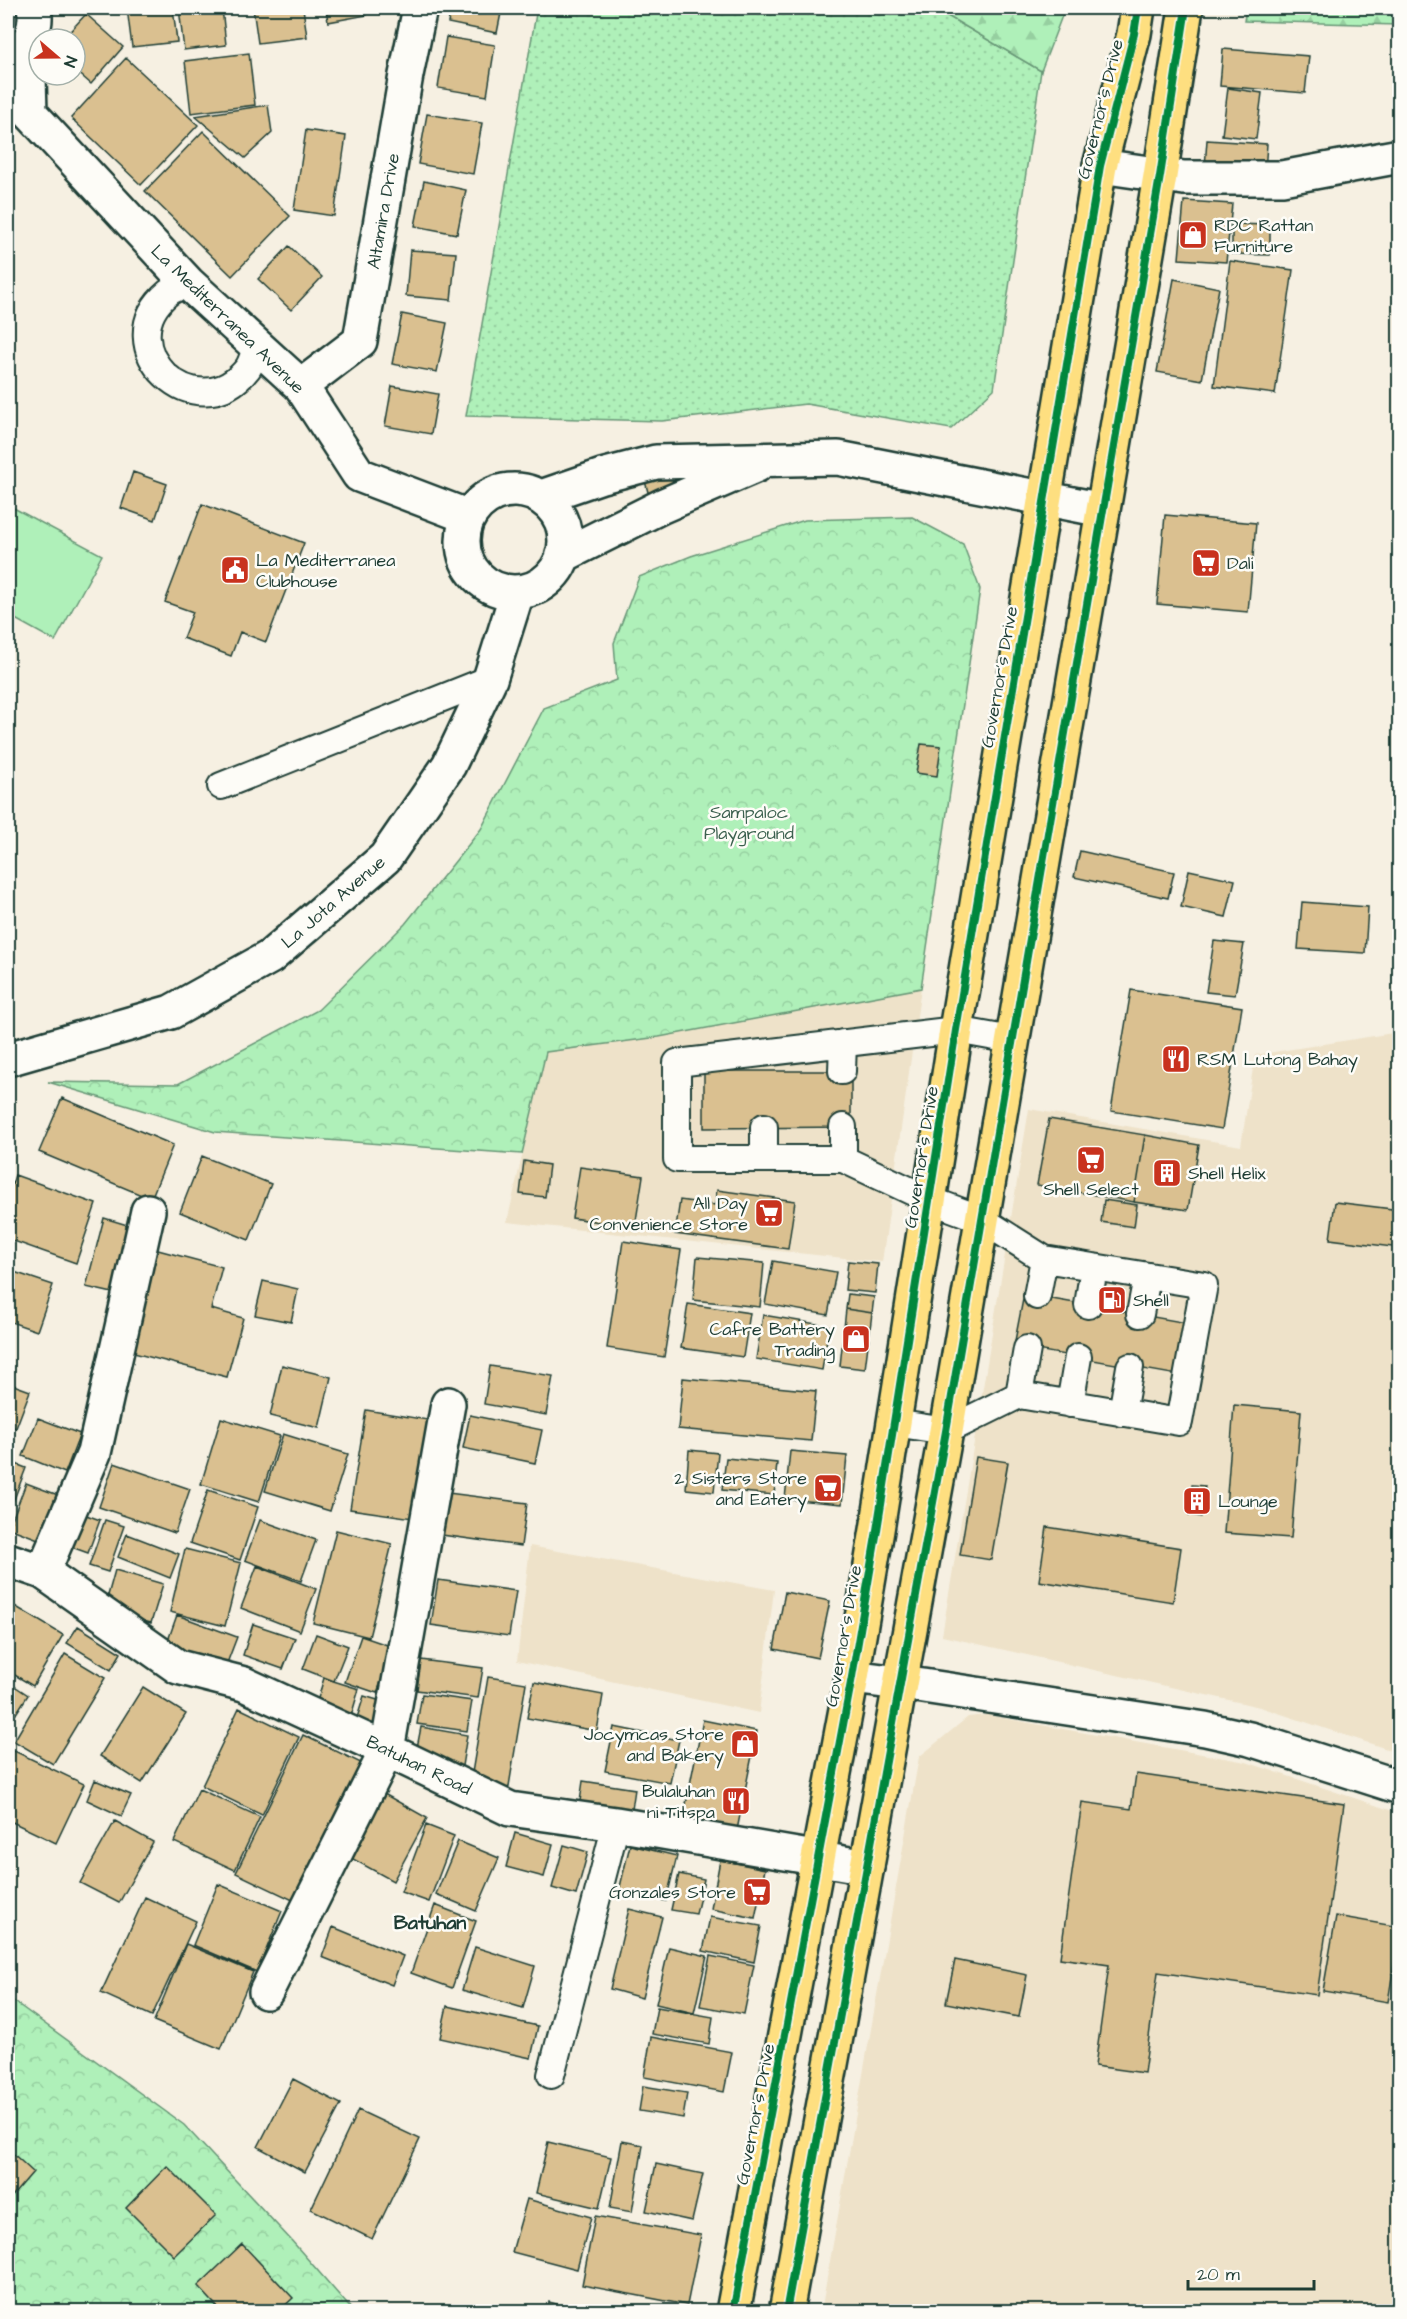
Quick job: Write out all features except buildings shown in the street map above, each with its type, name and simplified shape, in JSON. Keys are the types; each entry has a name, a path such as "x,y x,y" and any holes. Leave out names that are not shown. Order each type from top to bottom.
{"highway":[{"path":"786,2312 946,1431 1160,176 1186,8"},
{"name":"Governor's Drive","path":"733,2312 852,1677 956,1030 1100,166 1136,21"}],"street":[{"name":"Altamira Drive","path":"301,386 360,341 406,75 420,8"},
{"name":"La Mediterranea Avenue","path":"29,26 19,104 188,283 301,386 359,475 469,517"},
{"path":"1100,166 1160,176 1282,178 1400,156"},
{"path":"564,555 704,474 772,459 838,458 1103,510"},
{"path":"541,497 602,476 656,462 704,474"},
{"path":"509,489 526,490 541,497 554,508 563,523 566,539 564,555 557,570 546,581 532,589 516,593 501,591 487,585 475,575 467,562 463,547 464,532 469,517 479,504 493,494 509,489"},
{"name":"La Jota Avenue","path":"8,1059 171,1012 270,957 385,858 449,765 490,679 516,593"},
{"path":"43,1572 94,1453 148,1211"},
{"path":"266,1992 387,1749 448,1404"},
{"name":"Batuhan Road","path":"8,1560 43,1572 178,1667 244,1684 387,1749 510,1809 616,1824 867,1867"},
{"path":"852,1677 1205,1729 1250,1739 1400,1788"}],"lane":[{"path":"188,283 169,292 155,308 147,328 149,350 158,369 173,384 193,391 214,390 234,381 249,366 257,346"},
{"path":"221,786 490,679"},
{"path":"894,1423 946,1431 1019,1395 1179,1422 1204,1285 1044,1259 981,1219 930,1200 843,1160 677,1160 677,1063 764,1062 843,1043 956,1030 1012,1040"},
{"path":"842,1071 843,1043"},
{"path":"764,1127 764,1160"},
{"path":"843,1127 843,1160"},
{"path":"1037,1296 1044,1259"},
{"path":"1088,1305 1094,1267"},
{"path":"1140,1314 1147,1276"},
{"path":"1019,1395 1027,1349"},
{"path":"1070,1404 1078,1357"},
{"path":"1122,1413 1130,1367"},
{"path":"551,2075 616,1824"}],"shaded area":[{"path":"921,988 882,1262 507,1222 546,1052 659,1037"},
{"path":"1399,1032 1399,1753 1260,1707 942,1636 1029,1109 1241,1146 1255,1055"},
{"path":"530,1546 774,1590 759,1713 517,1661"},
{"path":"986,1715 1246,1762 1399,1813 1399,2311 821,2312 919,1757 968,1717"}],"green space":[{"path":"537,8 934,8 1041,71 994,389 951,429 806,404 662,421 466,416"},
{"path":"934,8 1065,8 1041,71"},
{"path":"1246,8 1399,8 1399,25 1244,21"},
{"path":"8,505 102,555 55,641 8,615"},
{"name":"Sampaloc Playground","path":"912,517 963,544 980,589 921,988 659,1037 546,1052 522,1154 215,1132 48,1082 178,1084 318,1010 405,924 481,829 544,708 617,680 614,643 639,577 691,556 805,520"},
{"path":"8,1997 184,2125 291,2240 353,2311 8,2311"}],"cycle path":[{"path":"733,2312 852,1677 956,1030 1100,166 1134,34 1138,8"},
{"path":"786,2312 946,1431 1160,176 1186,8"}],"place":[{"name":"RDC Rattan Furniture","path":"1193,235"},
{"name":"Dali","path":"1206,563"},
{"name":"La Mediterranea Clubhouse","path":"235,570"},
{"name":"RSM Lutong Bahay","path":"1176,1059"},
{"name":"Shell Select","path":"1091,1160"},
{"name":"Shell Helix","path":"1167,1173"},
{"name":"All Day Convenience Store","path":"769,1213"},
{"name":"Shell","path":"1112,1300"},
{"name":"Cafre Battery Trading","path":"856,1339"},
{"name":"2 Sisters Store and Eatery","path":"828,1488"},
{"name":"Lounge","path":"1197,1501"},
{"name":"Jocymcas Store and Bakery","path":"745,1744"},
{"name":"Bulaluhan ni Titspa","path":"736,1801"},
{"name":"Gonzales Store","path":"757,1892"}],"district":[{"name":"Batuhan","path":"430,1922"}]}
